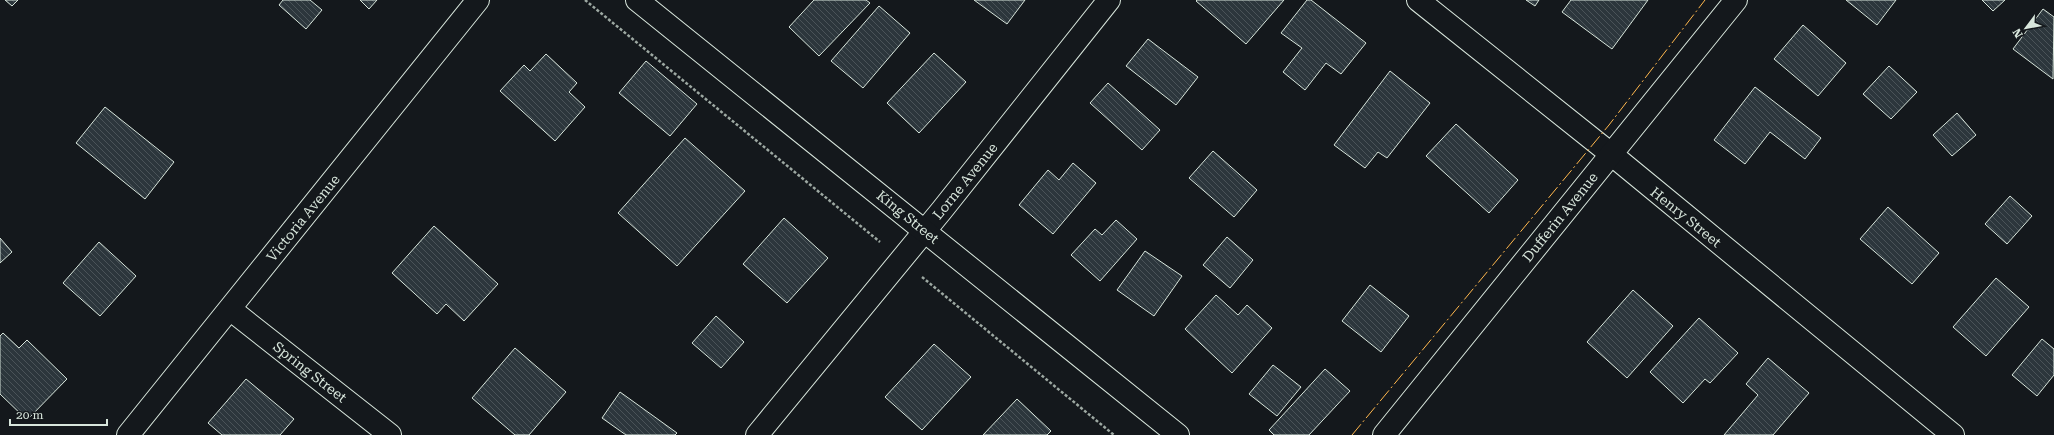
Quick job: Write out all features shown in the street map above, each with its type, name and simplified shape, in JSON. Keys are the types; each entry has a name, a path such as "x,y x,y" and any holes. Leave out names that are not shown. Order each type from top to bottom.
{"street":[{"name":"Victoria Avenue","path":"128,435 478,0"},
{"name":"King Street","path":"637,0 926,230 1178,435"},
{"name":"Lorne Avenue","path":"757,435 926,230 1109,0"},
{"name":"Henry Street","path":"1418,0 1611,154 1953,435"},
{"name":"Dufferin Avenue","path":"1384,435 1736,0"},
{"name":"Spring Street","path":"230,309 390,435"}],"path":[{"path":"584,0 1114,435"}],"building":[{"path":"5,0 18,0 12,6"},
{"path":"283,0 310,0 322,10 306,29 279,5"},
{"path":"360,0 377,0 369,9"},
{"path":"814,0 866,0 870,3 819,56 789,27"},
{"path":"974,0 1025,0 1007,24"},
{"path":"1284,0 1246,44 1196,1"},
{"path":"1307,0 1311,0 1366,43 1341,74 1326,63 1305,90 1283,72 1302,48 1281,33"},
{"path":"1526,0 1539,0 1535,6"},
{"path":"1571,0 1648,0 1612,49 1562,12"},
{"path":"1846,0 1896,0 1877,25"},
{"path":"1982,0 2005,0 1993,11"},
{"path":"879,6 910,33 863,88 831,61"},
{"path":"2043,9 2054,17 2053,79 2013,49"},
{"path":"1803,25 1846,63 1818,96 1774,59"},
{"path":"1148,39 1198,77 1176,105 1126,66"},
{"path":"934,53 966,82 919,133 887,103"},
{"path":"546,54 577,83 569,92 585,107 555,141 500,91 524,65 530,71"},
{"path":"646,61 697,104 670,136 619,93"},
{"path":"1889,66 1917,92 1891,119 1863,94"},
{"path":"1390,71 1430,103 1387,158 1378,152 1365,168 1334,145"},
{"path":"1108,83 1160,130 1142,150 1090,103"},
{"path":"1755,87 1821,138 1805,159 1770,132 1745,164 1714,140"},
{"path":"105,107 174,162 145,199 76,143"},
{"path":"1957,113 1976,135 1952,156 1933,135"},
{"path":"1456,124 1518,180 1489,213 1426,156"},
{"path":"685,138 745,191 677,266 618,213"},
{"path":"1213,151 1257,190 1234,217 1189,178"},
{"path":"1073,163 1096,183 1053,234 1019,205 1048,170 1059,180"},
{"path":"2010,196 2032,216 2007,244 1985,224"},
{"path":"1888,207 1939,253 1912,284 1860,239"},
{"path":"784,218 828,258 787,303 743,264"},
{"path":"1116,220 1137,239 1100,281 1071,255 1095,229 1102,235"},
{"path":"434,226 498,284 464,321 446,304 437,314 392,273"},
{"path":"1227,237 1253,260 1230,288 1203,265"},
{"path":"0,238 12,252 0,263"},
{"path":"99,242 136,276 100,316 63,283"},
{"path":"1145,251 1182,276 1154,316 1117,290"},
{"path":"1996,278 2029,307 1986,356 1953,327"},
{"path":"1370,285 1409,316 1381,352 1342,321"},
{"path":"1633,290 1673,326 1627,378 1587,342"},
{"path":"1216,295 1238,315 1247,305 1272,328 1232,373 1185,329"},
{"path":"716,316 744,342 721,368 692,343"},
{"path":"1699,318 1738,353 1710,383 1705,379 1683,403 1650,372"},
{"path":"3,333 19,348 27,340 67,379 27,420 0,394 0,336"},
{"path":"2042,339 2054,349 2054,375 2037,396 2012,375"},
{"path":"934,344 971,377 922,430 885,397"},
{"path":"515,348 566,392 529,435 515,435 472,398"},
{"path":"1768,358 1809,393 1773,435 1724,435 1758,395 1746,384"},
{"path":"1273,365 1301,387 1277,416 1249,394"},
{"path":"1325,369 1350,391 1309,435 1274,435 1269,430"},
{"path":"246,379 294,419 280,435 222,435 208,423"},
{"path":"620,392 677,433 675,435 626,435 602,418"},
{"path":"1017,399 1051,431 1047,435 983,435"}],"power":[{"path":"1352,435 1609,125 1705,0"}]}
